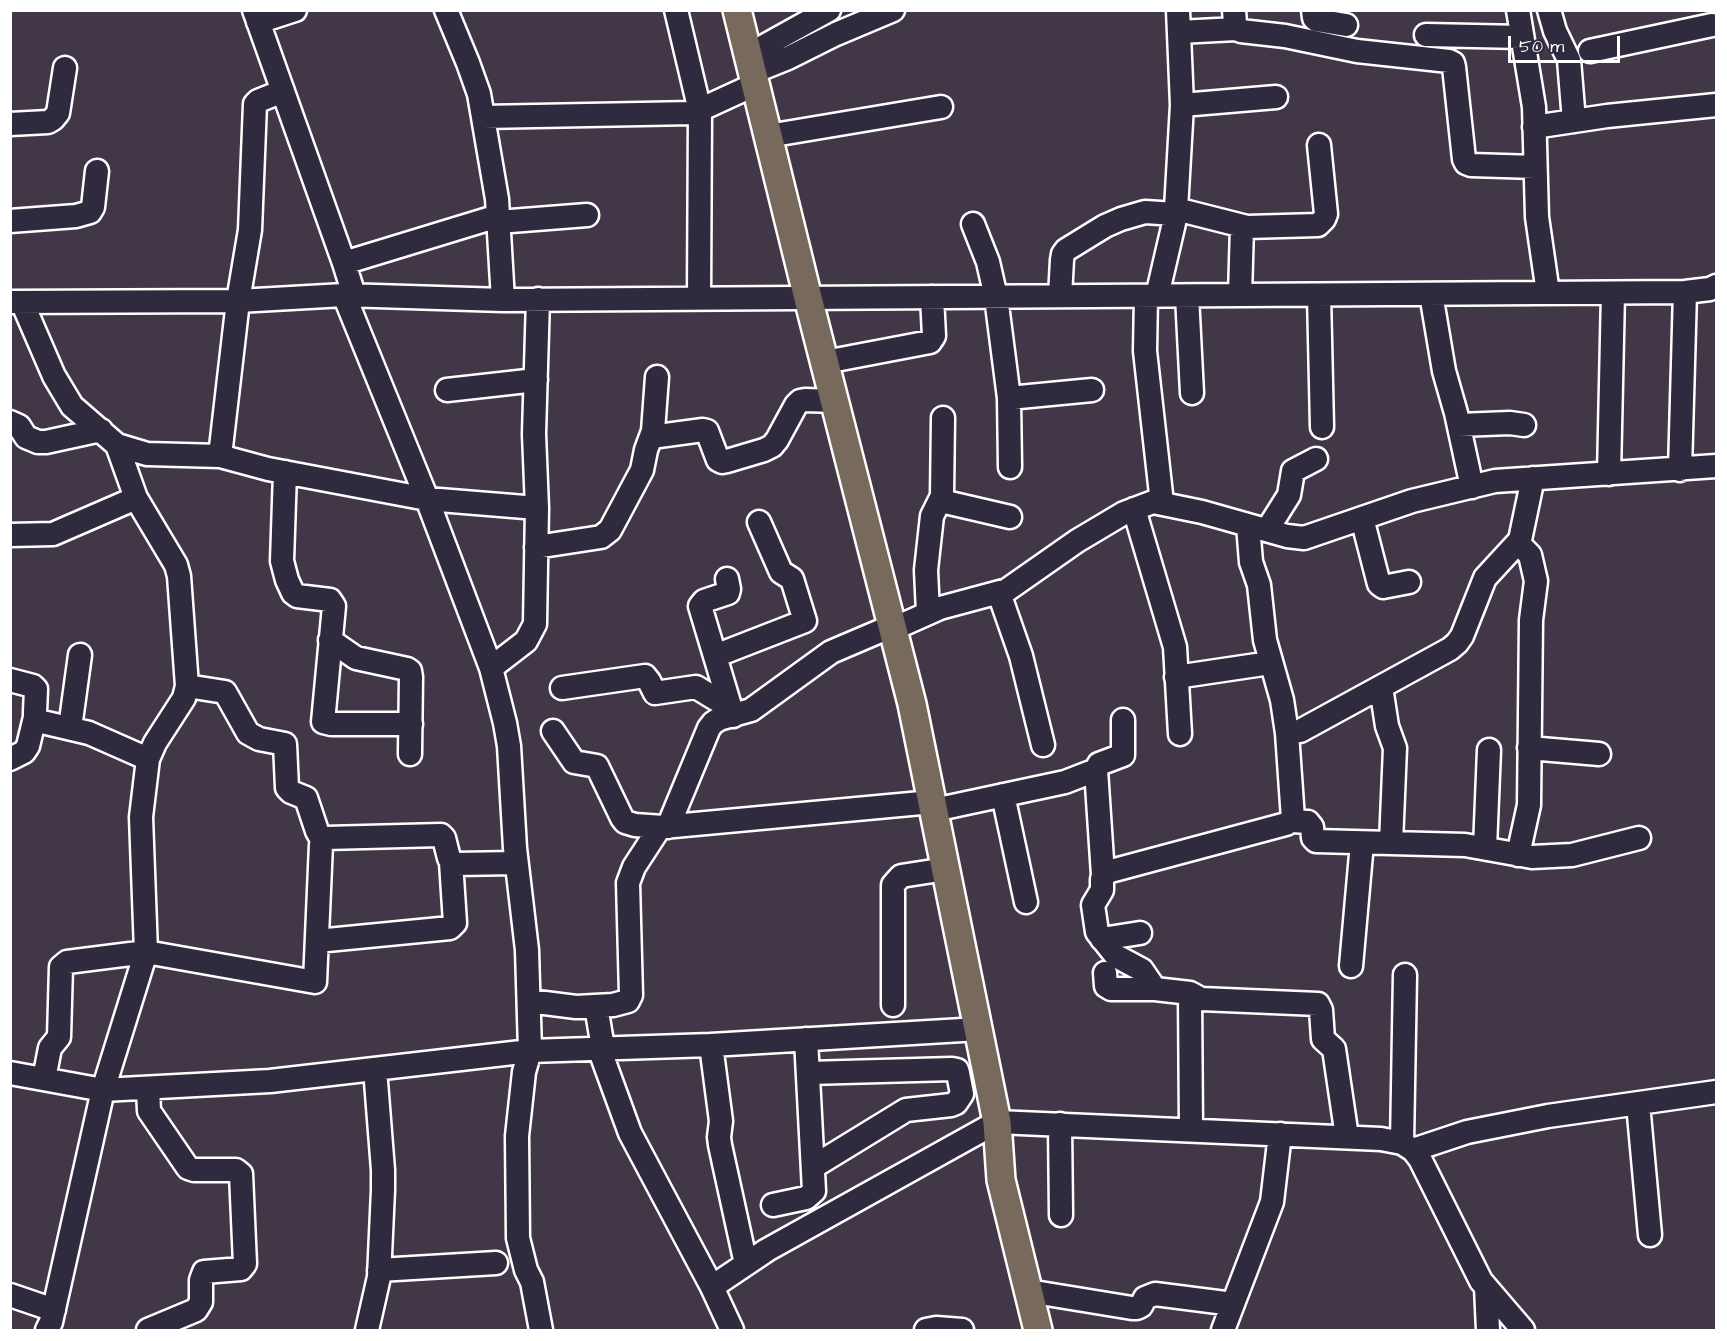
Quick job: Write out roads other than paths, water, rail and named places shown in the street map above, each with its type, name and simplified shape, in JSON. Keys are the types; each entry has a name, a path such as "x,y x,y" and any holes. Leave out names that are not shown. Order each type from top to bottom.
{"main road":[{"path":"737,10 912,704 998,1122 1001,1180 1038,1330"}],"street":[{"path":"295,10 256,16 344,263 349,295 491,668 509,746 516,863 527,950 530,1051 524,1072 517,1136 518,1238 526,1270 532,1282 541,1330"},
{"path":"446,10 479,94 492,161 503,300"},
{"path":"676,10 700,111 699,298"},
{"path":"483,117 684,114 700,111 830,10"},
{"path":"752,70 788,58 836,34 893,10"},
{"path":"1313,10 1313,17 1316,20 1346,25"},
{"path":"1549,10 1555,31 1569,60 1574,121"},
{"path":"1519,11 1534,107 1537,217 1548,293"},
{"path":"1162,503 1145,351 1151,296 1175,211 1182,105 1179,21 1235,20 1241,32 1285,36 1357,51 1449,61 1454,67 1466,163 1535,167"},
{"path":"1590,51 1710,25"},
{"path":"1426,35 1522,37"},
{"path":"10,124 48,122 53,119 58,113 65,68"},
{"path":"220,456 238,301 250,230 255,104 283,91"},
{"path":"1182,105 1276,97"},
{"path":"1534,127 1716,105"},
{"path":"768,136 940,107"},
{"path":"1060,296 1062,260 1066,250 1105,226 1145,212 1175,211 1242,227 1318,225 1326,214 1319,145"},
{"path":"10,221 76,216 90,212 93,207 97,171"},
{"path":"344,263 498,219 587,215"},
{"path":"973,224 988,262 996,297 1009,398 1010,467"},
{"path":"1240,295 1242,227"},
{"path":"537,508 427,499 285,472 220,456 147,454 117,445 72,406 19,313 349,295 503,300 1187,296 1685,292 1710,289 1716,286"},
{"path":"1680,470 1685,292"},
{"path":"1609,474 1612,293"},
{"path":"1431,294 1444,371 1459,425 1472,487"},
{"path":"1319,295 1322,427"},
{"path":"1187,296 1192,393"},
{"path":"825,362 930,342 934,336 932,297"},
{"path":"491,668 526,641 535,624 537,508 534,434 538,299"},
{"path":"536,547 606,535 641,474 651,437 657,377"},
{"path":"447,390 536,380"},
{"path":"1009,398 1092,390"},
{"path":"651,437 707,431 718,460 722,462 772,446 800,401 835,401"},
{"path":"928,613 927,570 932,516 941,501 943,418"},
{"path":"10,422 19,426 26,437 38,442 101,430"},
{"path":"1459,425 1524,424"},
{"path":"10,1295 53,1323 103,1090 146,952 141,817 148,759 155,743 182,703 187,686 179,576 176,565 136,498 117,445"},
{"path":"1292,821 1287,733 1279,685 1270,663 1265,640 1259,585 1250,554 1257,527 1289,495 1293,471 1316,459"},
{"path":"562,688 645,676 655,693 696,687 731,709 752,710 831,652 946,606 999,593 1018,584 1077,541 1134,509 1153,502 1287,536 1304,538 1412,501 1495,481 1716,466"},
{"path":"285,472 282,561 284,571 293,593 297,596 333,602 323,722 411,724"},
{"path":"1287,733 1300,731 1457,643 1462,636 1485,578 1518,543 1533,478"},
{"path":"10,535 53,534 136,498"},
{"path":"941,501 1010,517"},
{"path":"1134,509 1175,647 1180,734"},
{"path":"1362,518 1379,584 1383,587 1410,582"},
{"path":"715,656 805,621 792,579 781,572 759,522"},
{"path":"1518,543 1530,555 1536,575 1531,620 1529,805 1518,855"},
{"path":"727,579 728,592 704,601 700,606 731,709"},
{"path":"999,593 1021,656 1043,745"},
{"path":"330,640 356,658 410,671 410,754"},
{"path":"70,728 80,655"},
{"path":"1176,677 1270,663"},
{"path":"10,680 36,688 35,717 28,746 24,752 10,759"},
{"path":"44,1080 50,1048 59,1037 61,967 67,962 146,952 313,983 316,980 322,840 306,798 287,788 285,744 259,739 248,733 225,692 187,686"},
{"path":"1381,687 1387,726 1395,748 1391,843"},
{"path":"529,1001 565,1007 596,1006 623,1003 631,996 628,883 634,867 664,827 709,728 731,709"},
{"path":"35,717 38,721 96,735 148,759"},
{"path":"1123,720 1123,755 1099,764 1096,771 1103,875 1102,890 1093,905 1097,932 1102,939 1116,956 1142,970 1155,988"},
{"path":"553,731 574,762 597,766 625,822 635,825 664,827 933,806 1065,782 1096,771"},
{"path":"1530,748 1599,754"},
{"path":"1485,848 1489,750"},
{"path":"1003,795 1026,902"},
{"path":"1103,875 1292,821 1310,824 1314,840 1465,845 1540,857 1572,855 1639,838"},
{"path":"317,941 450,928 455,923 451,862 441,835 331,837 322,840"},
{"path":"1351,966 1362,843"},
{"path":"451,862 455,864 516,863"},
{"path":"893,1005 893,885 902,876 946,869"},
{"path":"1102,939 1140,933"},
{"path":"1105,974 1106,986 1111,989 1155,988 1190,993 1201,999 1318,1004 1321,1010 1323,1039 1334,1049 1347,1137"},
{"path":"1405,975 1408,1146 1486,1287 1523,1330"},
{"path":"1190,993 1191,1130"},
{"path":"596,1006 601,1048 630,1133 712,1287 732,1330"},
{"path":"10,1073 103,1090 148,1088 270,1081 530,1051 711,1045 979,1029"},
{"path":"773,1205 811,1195 814,1191 806,1039"},
{"path":"711,1045 721,1121 720,1145 746,1264"},
{"path":"367,1330 379,1270 383,1170 375,1069"},
{"path":"808,1073 952,1069 957,1070 962,1094 956,1103 951,1105 906,1110 813,1167"},
{"path":"148,1088 149,1111 188,1168 236,1170 241,1174 245,1264 241,1269 204,1272 201,1280 201,1302 196,1310 148,1330"},
{"path":"712,1287 767,1250 998,1122 1382,1139 1408,1146 1548,1116 1716,1092"},
{"path":"1638,1104 1650,1235"},
{"path":"1060,1124 1061,1215"},
{"path":"1223,1330 1272,1202 1280,1134"},
{"path":"379,1270 496,1263"},
{"path":"1486,1287 1488,1330"},
{"path":"1028,1291 1132,1308 1142,1306 1145,1298 1155,1294 1233,1304"},
{"path":"927,1330 936,1328 962,1330"}]}
